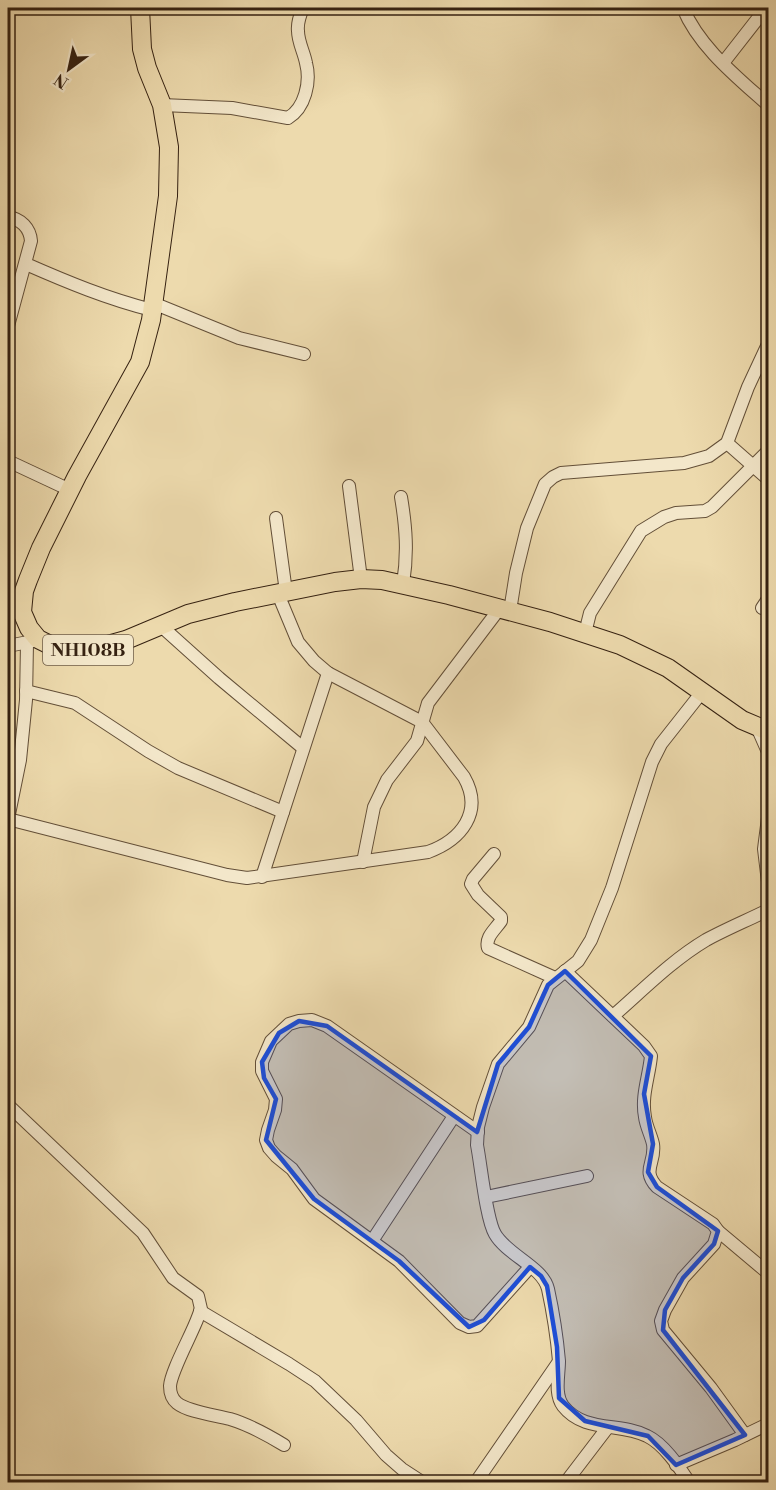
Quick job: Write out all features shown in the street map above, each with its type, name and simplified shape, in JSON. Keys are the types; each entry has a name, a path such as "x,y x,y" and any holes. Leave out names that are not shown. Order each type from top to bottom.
{"highway":[{"name":"NH108B","path":"140,8 142,49 162,105 169,147 168,196 147,341 140,362 41,548 24,591 22,612 32,641 72,650 90,650 126,640 188,614 282,593 361,579 403,584 505,610 620,645 668,668 732,714 763,729"}],"street":[{"path":"162,105 232,108 288,118 296,114 307,87 308,75 297,29 303,8"},
{"path":"683,8 699,36 723,63 768,105"},
{"path":"723,63 766,12"},
{"path":"8,217 21,223 30,234 31,241 9,320"},
{"path":"26,264 118,302 152,307 239,338 303,354"},
{"path":"363,862 374,807 387,780 417,741 428,703 505,610 527,528 545,484 561,473 684,463 709,456 727,443 748,387 768,344"},
{"path":"727,443 768,479"},
{"path":"585,633 590,613 641,531 663,517 676,513 705,511 712,507 768,451"},
{"path":"8,461 70,490"},
{"path":"349,486 361,579"},
{"path":"401,497 407,534 403,584"},
{"path":"8,646 32,641 20,760 8,819 227,875 247,878 428,852 444,846 463,829 470,815 473,799 470,787 422,722 328,673 298,642 282,593 276,518"},
{"path":"160,625 303,748"},
{"path":"262,877 328,673"},
{"path":"26,692 75,703 178,768 283,812"},
{"path":"689,1482 658,1443 648,1436 636,1431 596,1426 563,1406 559,1398 559,1362 547,1286 541,1276 510,1251 491,1227 477,1145 483,1107 495,1070 504,1056 529,1028 542,997 560,974 578,961 591,940 612,888 652,762 661,744 702,692"},
{"path":"763,729 768,752"},
{"path":"768,818 764,849 768,882"},
{"path":"494,854 471,884 478,895 501,917 501,921 486,942 488,948 560,974 613,1016 644,1046 651,1056 644,1107 645,1119 653,1144 653,1155 648,1172 652,1181 657,1187 713,1224 717,1231 768,1273"},
{"path":"613,1016 688,952 768,910"},
{"path":"478,1132 327,1026 312,1020 289,1024 271,1041 262,1062 262,1071 276,1099 268,1130 269,1148 292,1169 314,1199 399,1261 459,1323 469,1327 477,1326 530,1267"},
{"path":"8,1105 143,1233 173,1278 198,1296 201,1302 200,1311 172,1376 171,1395 176,1402 188,1408 246,1424 284,1445"},
{"path":"372,1241 454,1116"},
{"path":"486,1197 587,1176"},
{"path":"717,1231 714,1244 683,1278 661,1321 663,1330 711,1388 745,1435"},
{"path":"200,1311 315,1381 356,1420 386,1455 422,1482"},
{"path":"476,1482 559,1362"},
{"path":"676,1465 768,1424"},
{"path":"566,1482 608,1427"}],"highlighted area":[{"path":"565,971 651,1056 644,1094 653,1144 648,1172 657,1187 718,1231 714,1244 683,1278 665,1310 663,1330 745,1435 676,1465 648,1436 585,1421 559,1398 557,1347 547,1286 541,1276 530,1267 484,1320 469,1327 399,1261 314,1199 266,1140 276,1099 264,1078 262,1062 279,1033 299,1021 327,1026 477,1132 498,1064 529,1027 548,985"}]}
